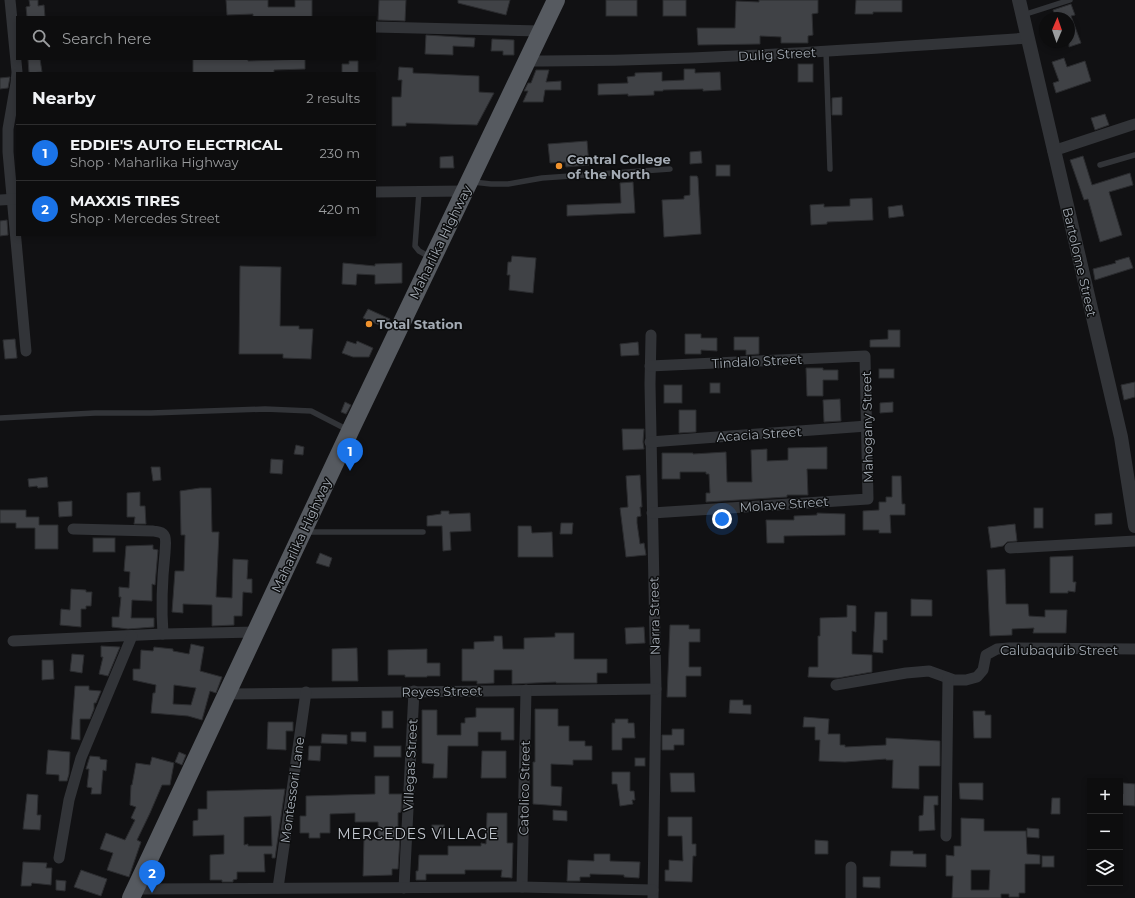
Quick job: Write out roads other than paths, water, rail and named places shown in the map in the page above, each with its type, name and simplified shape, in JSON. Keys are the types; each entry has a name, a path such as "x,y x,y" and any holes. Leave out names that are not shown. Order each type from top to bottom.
{"highway":[{"name":"Maharlika Highway","path":"134,893 350,431 556,0"}],"street":[{"path":"10,0 17,72"},
{"name":"Bartolome Street","path":"1019,0 1131,481 1135,526"},
{"path":"376,27 541,31"},
{"name":"Dulig Street","path":"526,61 602,62 826,51 1028,38"},
{"path":"16,83 8,129 8,152 16,213"},
{"path":"1053,151 1135,124"},
{"path":"376,192 419,192 467,186"},
{"path":"0,200 15,199"},
{"path":"18,236 26,351"},
{"name":"Narra Street","path":"651,335 650,442 656,689 653,894"},
{"name":"Tindalo Street","path":"650,366 865,356"},
{"name":"Mahogany Street","path":"865,356 868,499"},
{"name":"Acacia Street","path":"650,442 867,426"},
{"name":"Molave Street","path":"652,513 868,499"},
{"path":"72,529 153,531 164,534 165,549 162,592 163,634"},
{"path":"1010,548 1135,541"},
{"path":"12,641 163,634 256,632"},
{"path":"59,858 69,800 82,758 132,636"},
{"name":"Calubaquib Street","path":"836,685 906,673 929,672 960,680 977,677 983,670 986,655 997,649 1135,650"},
{"path":"946,836 948,678"},
{"name":"Reyes Street","path":"228,694 656,689"},
{"name":"Catolico Street","path":"522,887 526,690"},
{"name":"Villegas Street","path":"404,888 414,691"},
{"name":"Montessori Lane","path":"274,892 306,692"},
{"path":"851,898 852,867"},
{"path":"134,893 522,887 653,894"}],"lane":[{"path":"1022,15 1061,1 1070,0"},
{"path":"826,51 830,170"},
{"path":"1100,165 1135,155"},
{"path":"467,186 508,184 542,178 607,172 670,170"},
{"path":"419,192 415,246 419,251 433,258"},
{"path":"0,418 95,413 151,413 265,409 311,411 350,431"},
{"path":"303,532 423,532"}],"place":[{"name":"Central College of the North","path":"559,166"},
{"name":"Total Station","path":"369,324"},
{"name":"EDDIE'S AUTO ELECTRICAL","path":"350,471"},
{"name":"MAXXIS TIRES","path":"152,893"}],"district":[{"name":"MERCEDES VILLAGE","path":"418,834"}]}
